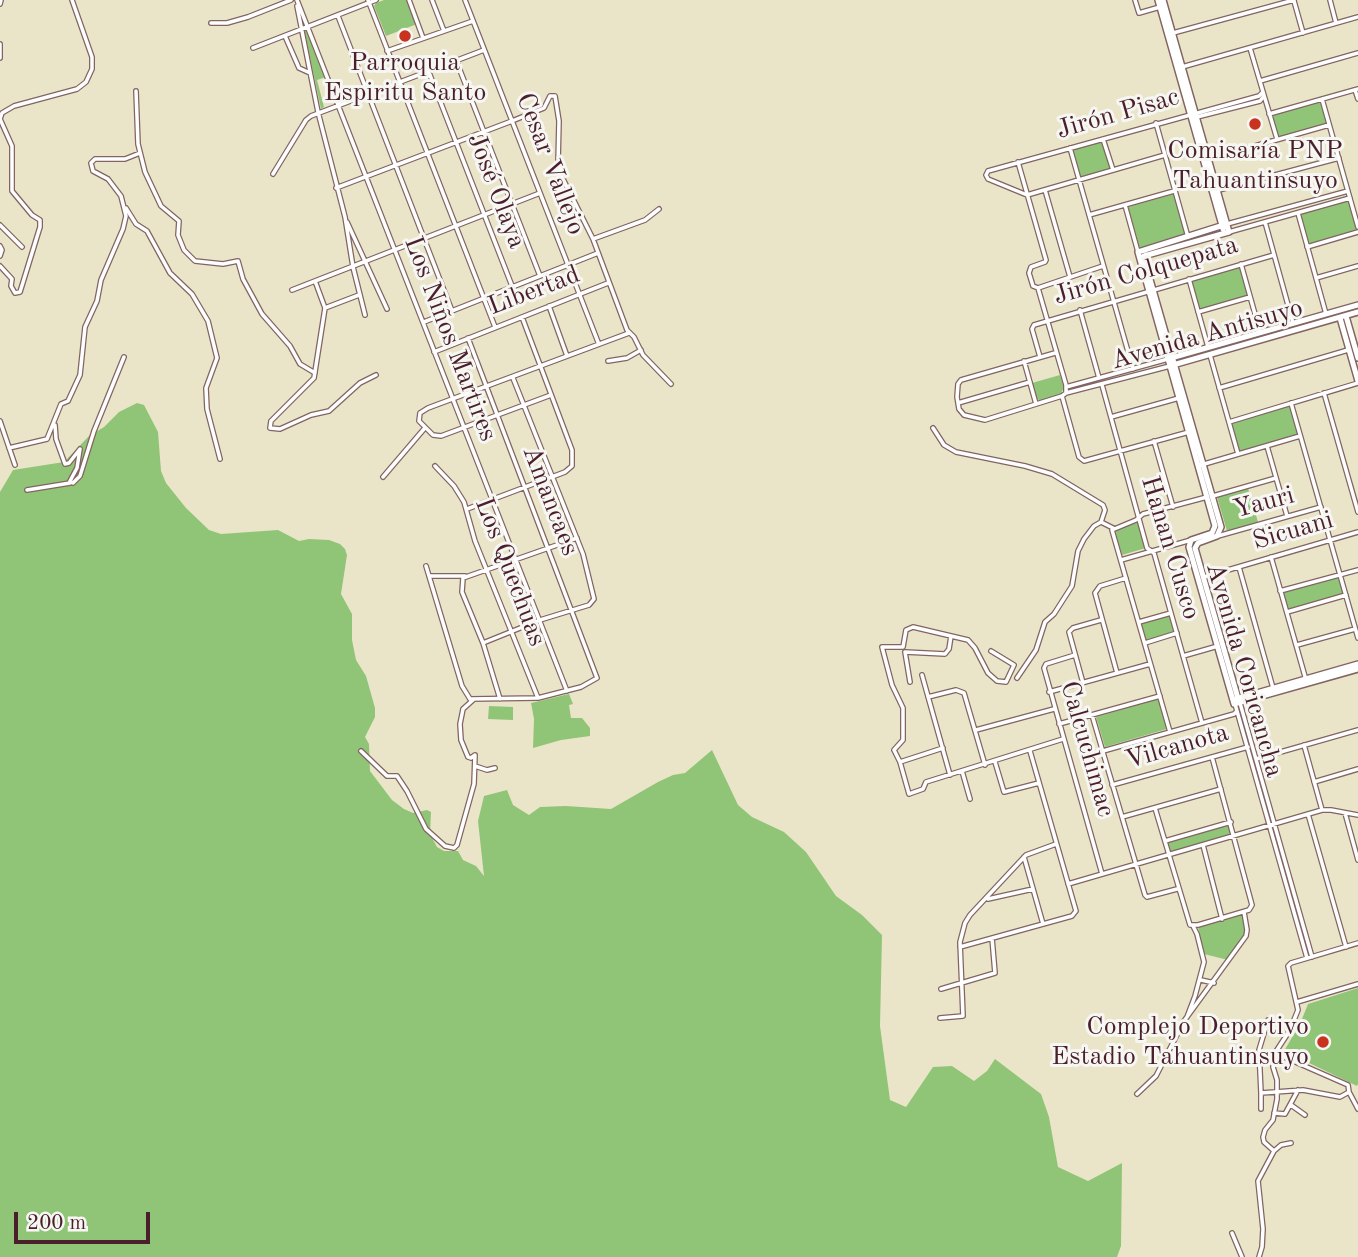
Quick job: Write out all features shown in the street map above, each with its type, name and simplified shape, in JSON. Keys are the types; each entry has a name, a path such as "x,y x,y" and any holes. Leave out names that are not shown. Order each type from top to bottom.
{"street":[{"path":"0,266 12,279 10,286 15,293 20,292 37,242 40,220 32,215 12,191 12,146 0,119 2,113 14,106 77,89 86,82 92,69 91,54 72,0"},
{"path":"211,23 227,23 291,0"},
{"path":"296,0 336,188 345,217 387,309"},
{"name":"Los Niños Martires","path":"296,0 567,691"},
{"path":"253,48 376,0"},
{"path":"409,0 423,38"},
{"path":"432,0 443,31"},
{"name":"Cesar Vallejo","path":"465,0 598,342"},
{"path":"1135,0 1138,13 1161,2"},
{"path":"1173,33 1294,0 1303,33"},
{"path":"1330,0 1336,23"},
{"path":"368,1 495,327"},
{"path":"1161,2 1173,33 1180,68"},
{"path":"1161,2 1226,229"},
{"path":"338,16 452,311"},
{"path":"1180,68 1358,17"},
{"path":"387,51 473,21"},
{"path":"285,36 298,67 310,73"},
{"path":"0,44 0,58"},
{"path":"1250,48 1277,139"},
{"path":"273,174 306,120 318,112 484,50"},
{"path":"1259,81 1358,53"},
{"path":"456,60 540,276"},
{"name":"José Olaya","path":"428,70 512,286"},
{"path":"1269,114 1357,89 1358,99"},
{"path":"136,91 140,153 153,193 161,206 179,221 180,243 191,258 223,264 238,261 243,279 262,314 290,346 296,360 315,373"},
{"name":"Jirón Pisac","path":"1027,195 988,179 988,171 1156,123 1260,101 1263,94"},
{"path":"336,188 512,121 545,107 550,96 555,96 558,102 560,172 593,239 629,333 635,337 640,350 671,384"},
{"path":"1307,247 1358,229 1322,99"},
{"path":"1194,115 1209,159 1215,191"},
{"path":"1156,123 1188,237"},
{"path":"1209,159 1329,125"},
{"path":"1103,139 1112,170"},
{"path":"1070,148 1133,369"},
{"path":"140,153 125,159 95,159 90,163 93,171 108,179 121,196 130,216 147,231 165,266 192,294 208,321 217,358 206,388 207,409 220,459"},
{"path":"1027,195 1165,155"},
{"path":"1215,191 1339,158"},
{"path":"1018,162 1046,260 1029,269 1033,286 1038,288 1103,266"},
{"path":"1045,190 1070,277"},
{"path":"1089,215 1175,191"},
{"path":"1141,255 1348,191"},
{"path":"292,290 540,193"},
{"path":"9,448 47,439 61,404 68,401 80,376 85,327 97,301 101,280 126,216 121,196"},
{"path":"1141,255 1188,237 1265,222 1350,198"},
{"name":"Avenida Coricancha","path":"1125,205 1221,527 1217,536 1196,545 1201,578 1237,712 1256,759 1309,957"},
{"path":"593,239 645,220 659,209"},
{"path":"1298,213 1326,314"},
{"path":"345,217 353,267 365,315"},
{"path":"1265,222 1293,323"},
{"path":"0,225 22,247"},
{"path":"0,246 0,256"},
{"path":"423,322 598,253"},
{"name":"Jirón Colquepata","path":"1040,357 1032,329 1034,325 1274,255"},
{"path":"1241,264 1260,332"},
{"path":"1316,278 1358,266"},
{"path":"1189,279 1208,347"},
{"path":"315,281 325,308 315,373 312,382 271,421 270,428 279,429 304,417 329,411 360,383 376,375"},
{"name":"Libertad","path":"434,352 608,283"},
{"path":"1038,288 1066,387 1064,395 1081,459 1084,461 1189,432"},
{"path":"325,308 359,295"},
{"path":"1198,312 1250,297"},
{"name":"Avenida Antisuyo","path":"958,403 964,415 981,420 994,418 1171,362 1208,347 1358,305"},
{"path":"549,306 567,356"},
{"path":"1080,310 1099,378"},
{"name":"Avenida Antisuyo","path":"1066,387 1133,369 1210,355 1358,312"},
{"path":"467,509 565,472 572,466 572,450 522,317"},
{"path":"1229,422 1358,382 1343,317"},
{"path":"551,395 442,436 433,435 424,429 419,416 428,408 513,378 598,342 629,333"},
{"name":"Amancaes","path":"468,338 597,678 567,691"},
{"path":"1352,349 1358,358"},
{"path":"1219,388 1352,349"},
{"path":"608,361 627,358 640,350"},
{"path":"1030,382 958,403 957,386 961,380 1056,352"},
{"path":"1210,355 1238,454"},
{"path":"27,490 74,483 80,476 94,431 124,357"},
{"path":"1024,361 1036,404"},
{"name":"Avenida Coricancha","path":"1171,362 1179,398 1201,465"},
{"path":"483,643 540,620 589,605 593,601 583,554 513,378"},
{"name":"Hanan Cusco","path":"1102,384 1147,548 1154,553 1202,723"},
{"path":"1324,393 1358,512"},
{"path":"1111,417 1179,398"},
{"path":"1291,403 1358,638"},
{"path":"1,421 15,465"},
{"path":"55,423 56,439 65,463 69,463 80,449 77,468 70,483"},
{"path":"933,428 944,445 956,452 1052,474 1103,505 1105,510 1101,522 1094,526 1084,540 1076,559 1076,575 1072,586 1054,614 1045,622 1036,650 1017,678"},
{"path":"383,477 424,429"},
{"path":"1201,465 1300,436"},
{"path":"1154,440 1173,507"},
{"path":"1267,446 1287,516"},
{"name":"Los Quechuas","path":"435,466 454,486 467,509 487,570 538,698"},
{"path":"1101,522 1113,527 1143,514 1276,478"},
{"name":"Avenida Coricancha","path":"1210,496 1215,529 1212,533 1191,540 1189,547 1201,578 1269,826 1309,957"},
{"name":"Yauri","path":"1217,536 1321,507"},
{"path":"1113,527 1170,732"},
{"name":"Sicuani","path":"1201,578 1358,532"},
{"path":"429,576 465,576 516,561 577,538"},
{"path":"1121,559 1191,540"},
{"path":"1271,557 1306,681"},
{"path":"426,566 461,686 467,696 472,700 538,698 567,691"},
{"path":"1239,567 1273,688"},
{"path":"1280,591 1358,570"},
{"path":"465,576 461,582 462,592 483,643 500,699"},
{"path":"1116,673 1095,593 1100,586 1126,578"},
{"path":"1286,612 1346,595"},
{"path":"1139,622 1171,613"},
{"path":"1083,683 1071,629 1101,621"},
{"path":"990,650 1014,665 1006,682 997,681 988,673 972,643 951,636 910,627 906,630 903,647 882,647 892,684 903,708 903,740 894,750 909,794 923,789 926,782 1063,739"},
{"path":"1296,646 1355,629"},
{"path":"1144,643 1177,633"},
{"path":"910,681 905,652 945,654 951,636"},
{"path":"1183,656 1218,646"},
{"name":"Calcuchimac","path":"1075,655 1045,664 1049,692 1102,874"},
{"path":"1049,692 1150,664"},
{"path":"1236,701 1358,666"},
{"path":"922,675 950,775"},
{"path":"1236,701 1273,688 1306,681"},
{"path":"928,697 962,691 966,696 985,765"},
{"path":"1059,724 1160,696"},
{"path":"361,751 387,776 397,776 433,838 450,848 455,846 474,784 475,754 469,759 461,740 460,724 463,709 472,700"},
{"path":"976,730 1055,709"},
{"path":"1103,751 1237,712"},
{"path":"1092,715 1135,865 1147,897 1178,889"},
{"path":"1256,759 1358,730"},
{"path":"1304,745 1322,810"},
{"name":"Vilcanota","path":"1112,785 1249,746"},
{"path":"900,762 943,748"},
{"path":"960,947 1075,915 1030,751"},
{"path":"1193,926 1244,912 1252,905 1212,757"},
{"path":"995,762 1004,792 1039,783"},
{"path":"475,766 488,770 495,768"},
{"path":"1314,782 1358,769"},
{"path":"962,771 970,799"},
{"path":"1121,818 1222,789"},
{"path":"1137,1094 1156,1076 1184,1021 1201,980 1204,962 1197,934 1190,925 1178,889 1155,808"},
{"path":"1068,884 1322,810 1358,815"},
{"path":"1345,813 1358,860"},
{"path":"1308,814 1346,947"},
{"path":"1165,841 1231,822"},
{"path":"940,1018 963,1016 960,947 965,923 1028,853 1056,844"},
{"path":"1203,845 1222,919"},
{"path":"1024,857 1043,924"},
{"path":"986,900 1033,889"},
{"path":"1184,1021 1203,999 1246,936 1244,912"},
{"path":"941,989 995,973 992,938"},
{"path":"1274,1150 1264,1142 1263,1137 1272,1122 1277,1093 1273,1067 1275,1053 1297,1016 1297,1002 1288,966 1358,943"},
{"path":"1201,980 1214,983"},
{"path":"1297,1002 1358,984"},
{"path":"1195,996 1203,999"},
{"path":"1261,1109 1259,1050 1268,1020"},
{"path":"1275,1053 1348,1085 1358,1109"},
{"path":"1261,1093 1298,1090 1339,1097 1349,1092"},
{"path":"1274,1113 1285,1114 1298,1090"},
{"path":"1291,1105 1305,1115"},
{"path":"1259,1257 1263,1229 1257,1184 1274,1150 1278,1146 1291,1143"},
{"path":"1232,1233 1242,1257"}],"green space":[{"path":"384,0 408,0 417,24 386,36 374,6"},
{"path":"307,28 326,77 317,80 324,107 321,109 304,29"},
{"path":"1320,101 1327,125 1278,138 1271,115"},
{"path":"1102,141 1110,169 1080,177 1072,150"},
{"path":"1174,194 1186,236 1140,249 1128,207"},
{"path":"1348,201 1357,230 1309,244 1300,214"},
{"path":"1240,268 1248,296 1199,310 1191,281"},
{"path":"1060,375 1064,387 1061,394 1041,401 1037,399 1032,383"},
{"path":"137,403 144,405 158,432 161,471 166,483 186,508 209,530 221,534 278,530 299,541 329,540 345,549 347,555 341,594 352,614 352,640 356,660 366,676 375,708 375,717 365,737 369,744 370,771 392,800 404,809 413,813 427,810 431,812 430,834 437,847 444,851 458,851 463,860 476,866 484,876 478,821 484,796 507,790 513,805 529,815 540,807 611,809 658,782 685,773 712,750 738,805 752,817 784,832 806,852 836,896 862,915 882,935 880,1026 890,1100 906,1107 933,1067 952,1066 974,1081 987,1071 995,1059 1041,1094 1049,1117 1058,1167 1088,1181 1122,1163 1121,1246 1117,1257 0,1257 0,492 13,470 64,462 89,436 104,427 119,412"},
{"path":"1290,404 1299,436 1239,452 1230,423"},
{"path":"1248,488 1258,522 1227,531 1217,497"},
{"path":"1139,522 1146,548 1122,555 1115,531"},
{"path":"1339,577 1344,597 1289,614 1283,592"},
{"path":"1169,615 1174,633 1146,641 1141,624"},
{"path":"569,694 573,704 569,705 571,718 582,718 590,728 590,736 533,748 534,719 531,703"},
{"path":"1158,699 1167,729 1105,747 1096,717"},
{"path":"489,706 513,707 513,720 488,719"},
{"path":"1229,824 1233,835 1170,853 1167,842"},
{"path":"1243,914 1245,935 1228,960 1204,954 1198,927"},
{"name":"Complejo Deportivo Estadio Tahuantinsuyo","path":"1358,988 1357,1086 1284,1051 1308,1004"}],"place":[{"name":"Parroquia Espiritu Santo","path":"405,36"},
{"name":"Comisaría PNP Tahuantinsuyo","path":"1255,124"},
{"name":"Complejo Deportivo Estadio Tahuantinsuyo","path":"1323,1042"}]}
